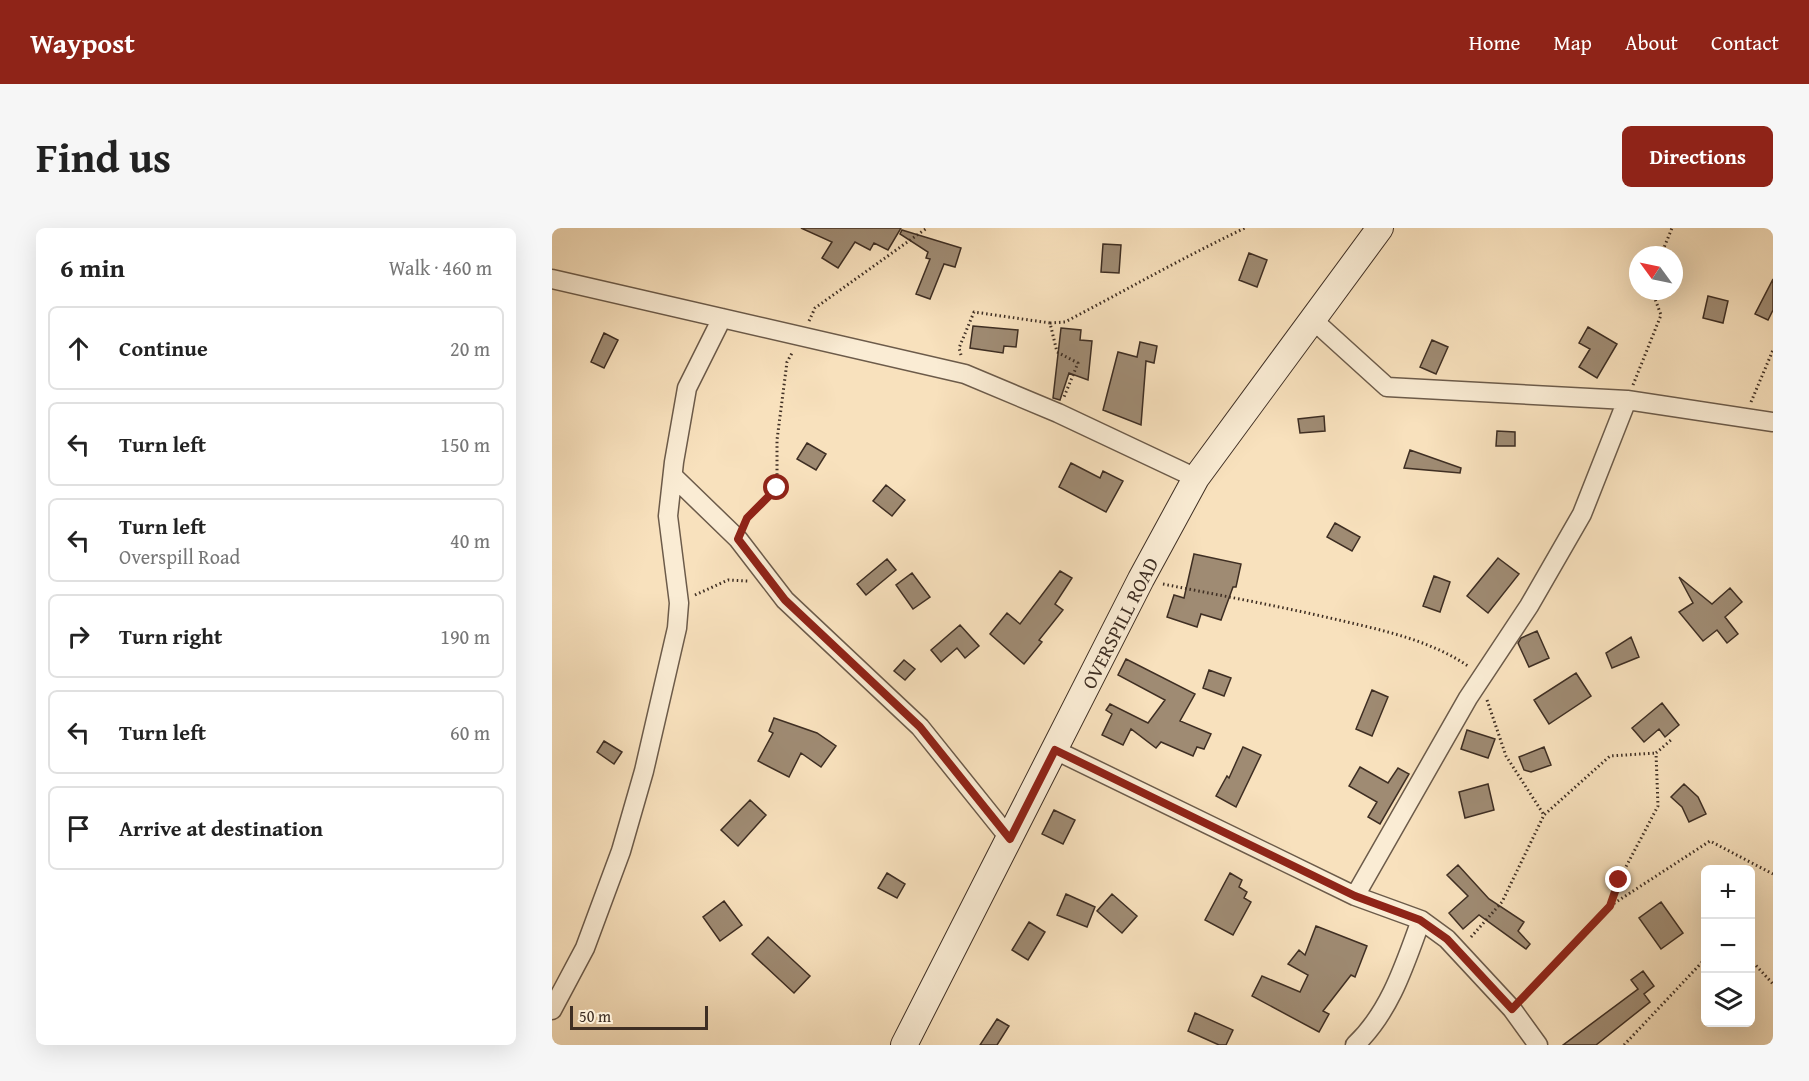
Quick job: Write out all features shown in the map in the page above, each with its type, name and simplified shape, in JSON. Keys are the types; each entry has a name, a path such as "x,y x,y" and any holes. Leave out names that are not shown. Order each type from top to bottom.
{"street":[{"name":"OVERSPILL ROAD","path":"903,1045 1141,579 1197,478 1380,228"},
{"path":"552,279 965,374 1058,413 1197,478"},
{"path":"552,1010 585,948 621,851 644,771 677,628 679,603 669,537 673,476 687,388 722,318"},
{"path":"1312,319 1387,387 1627,400 1773,423"},
{"path":"1355,896 1480,680 1528,606 1582,514 1627,400"},
{"path":"673,476 738,539 770,584 920,727 1010,839"},
{"path":"1055,750 1355,896 1420,920 1447,939 1512,1009 1538,1045"},
{"path":"1354,1045 1366,1034 1399,982 1420,920"}],"path":[{"path":"738,539 747,518 777,488 777,440 787,362 815,308 927,228"},
{"path":"965,374 959,348 974,312 1065,322 1165,270 1182,257 1245,228"},
{"path":"1664,246 1672,228"},
{"path":"1627,400 1660,315 1655,300"},
{"path":"1050,322 1057,352 1078,363 1058,413"},
{"path":"1743,417 1773,350"},
{"path":"1141,579 1304,611 1392,632 1440,649 1467,665 1480,680 1506,756 1544,815"},
{"path":"679,603 728,580 770,584"},
{"path":"1464,959 1472,933 1502,902 1544,815 1610,756 1656,753 1671,740"},
{"path":"1610,906 1619,880 1658,806 1656,753"},
{"path":"1512,1009 1610,906 1710,841 1773,874"},
{"path":"1624,1045 1701,963"},
{"path":"1755,964 1773,984"}],"building":[{"path":"801,228 901,228 888,250 874,243 870,250 855,242 838,268 822,258 832,242"},
{"path":"902,230 961,248 955,267 944,264 930,299 916,294 930,259 926,258 928,252 900,234"},
{"path":"1103,244 1121,245 1119,273 1101,272"},
{"path":"1249,253 1267,260 1257,287 1239,280"},
{"path":"1773,279 1773,310 1768,320 1755,314"},
{"path":"1708,296 1728,301 1723,323 1703,318"},
{"path":"973,326 1018,330 1016,347 1004,346 1003,353 970,348"},
{"path":"1588,327 1617,344 1597,378 1579,367 1590,349 1579,343"},
{"path":"1061,328 1081,330 1080,340 1092,341 1088,380 1069,373 1060,400 1053,398"},
{"path":"604,333 618,340 604,368 591,362"},
{"path":"1432,340 1448,347 1436,374 1420,367"},
{"path":"1140,342 1157,346 1154,363 1146,361 1141,425 1103,410 1118,352 1137,357"},
{"path":"1324,416 1325,431 1300,433 1298,419"},
{"path":"1497,431 1515,432 1515,446 1496,446"},
{"path":"807,443 826,454 816,470 797,459"},
{"path":"1410,450 1461,468 1460,473 1404,468"},
{"path":"1071,463 1100,478 1103,471 1123,481 1106,512 1059,487"},
{"path":"886,485 905,500 892,516 873,501"},
{"path":"1335,523 1360,537 1352,551 1327,537"},
{"path":"1194,554 1241,564 1236,587 1233,587 1221,620 1201,614 1197,627 1167,617 1174,595 1184,598"},
{"path":"1498,558 1519,574 1488,613 1467,596"},
{"path":"887,559 896,570 866,595 857,584"},
{"path":"1060,571 1072,578 1055,604 1063,610 1039,640 1042,642 1024,664 990,634 1007,613 1020,624"},
{"path":"912,573 930,597 913,609 896,585"},
{"path":"1434,576 1450,582 1440,612 1423,606"},
{"path":"1679,577 1712,604 1730,588 1742,602 1725,617 1738,634 1727,643 1717,630 1703,641 1679,612 1693,603"},
{"path":"960,625 979,646 965,658 957,648 941,662 931,650"},
{"path":"1537,631 1549,658 1529,667 1518,643 1521,638"},
{"path":"1631,637 1639,657 1612,668 1606,653"},
{"path":"1126,659 1195,694 1180,721 1211,734 1204,749 1197,747 1193,756 1161,742 1156,748 1131,729 1123,745 1102,735 1112,714 1106,710 1110,704 1148,723 1165,700 1118,675"},
{"path":"904,660 915,669 905,680 894,671"},
{"path":"1209,670 1231,678 1224,696 1203,688"},
{"path":"1576,673 1591,696 1549,724 1534,700"},
{"path":"1372,690 1388,697 1372,736 1356,729"},
{"path":"1662,703 1679,725 1665,737 1659,729 1644,742 1632,728"},
{"path":"774,718 817,733 836,746 821,767 801,753 789,777 758,761 773,733 769,731"},
{"path":"1467,730 1495,739 1488,758 1461,749"},
{"path":"604,741 622,752 614,764 597,752"},
{"path":"1243,747 1261,755 1236,807 1216,796 1227,776 1229,778"},
{"path":"1544,747 1551,765 1531,772 1524,770 1519,757"},
{"path":"1360,767 1388,783 1398,768 1409,774 1380,824 1368,817 1377,802 1349,786"},
{"path":"1488,784 1494,810 1465,818 1459,792"},
{"path":"1684,784 1698,797 1706,814 1689,822 1682,807 1671,797"},
{"path":"750,800 766,815 738,846 721,830"},
{"path":"1054,810 1075,820 1063,844 1042,834"},
{"path":"1458,865 1489,899 1524,922 1518,931 1530,944 1526,949 1479,915 1463,929 1449,913 1468,896 1447,875"},
{"path":"887,873 905,884 897,898 878,888"},
{"path":"1230,873 1242,880 1239,887 1247,892 1244,898 1251,902 1233,935 1205,920"},
{"path":"1066,894 1095,907 1087,927 1057,915"},
{"path":"1112,894 1137,916 1122,933 1097,911"},
{"path":"724,901 742,925 720,941 703,917"},
{"path":"1661,902 1683,933 1661,949 1639,918"},
{"path":"1029,922 1045,932 1028,960 1012,950"},
{"path":"1316,926 1367,946 1355,977 1351,975 1323,1011 1329,1014 1319,1032 1252,996 1262,976 1300,992 1308,975 1288,964 1299,950 1305,955"},
{"path":"768,937 810,976 794,993 752,954"},
{"path":"1643,971 1654,986 1644,994 1650,1002 1596,1045 1563,1045 1638,989 1631,980"},
{"path":"1195,1013 1233,1030 1226,1045 1219,1045 1188,1031"},
{"path":"997,1019 1009,1026 997,1045 980,1045"}],"route":[{"path":"777,488 747,518 738,539 770,584 785,600 920,727 967,782 1010,839 1055,750 1355,896 1420,920 1447,939 1512,1009 1610,906 1619,880"}]}
